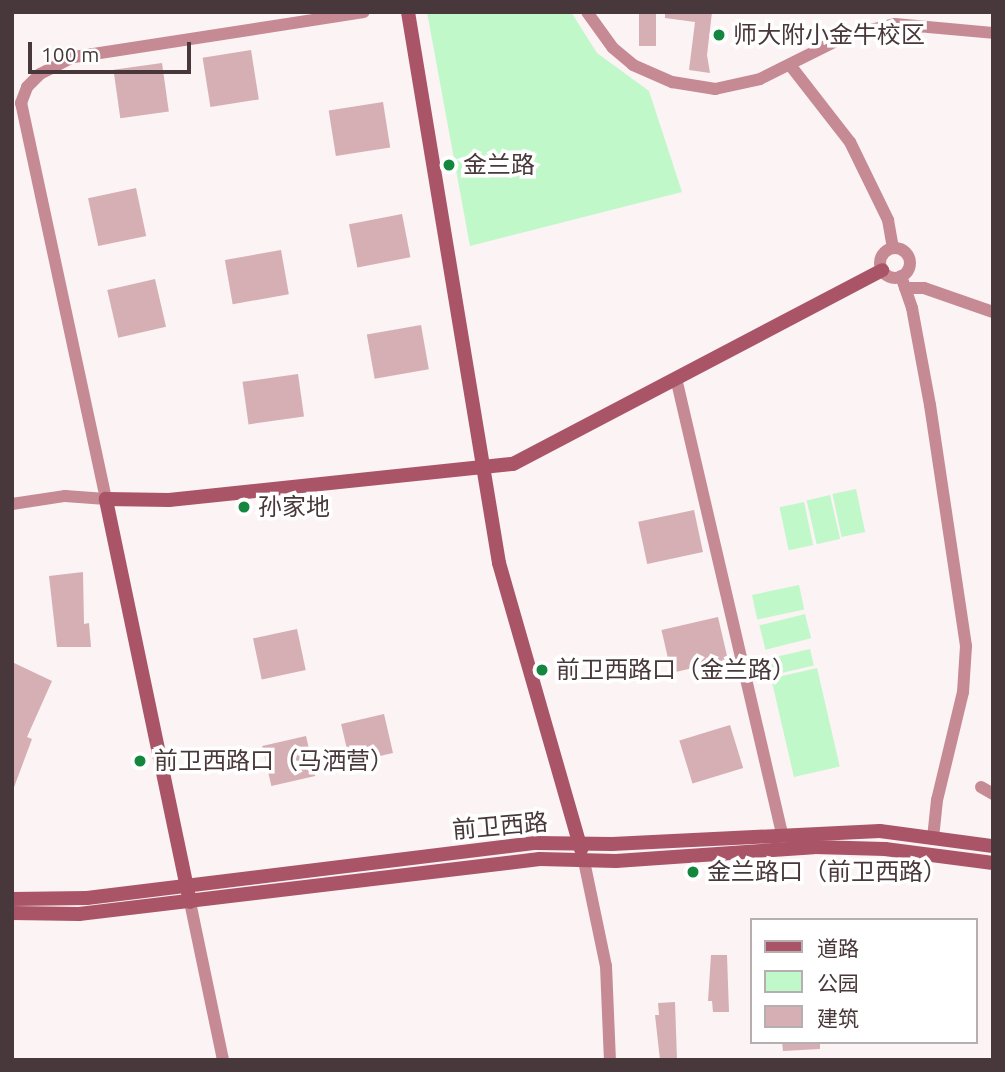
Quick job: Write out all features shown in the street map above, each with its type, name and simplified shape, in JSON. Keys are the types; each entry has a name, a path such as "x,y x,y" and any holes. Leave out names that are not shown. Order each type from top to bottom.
{"street":[{"path":"223,1060 106,499 17,101 40,74 74,57 364,12"},
{"path":"408,12 499,563 580,843 606,965 610,1060"},
{"path":"587,12 612,48 633,65 672,82 704,88 735,86 790,65 846,36 895,24 993,33"},
{"path":"790,65 849,142 888,220 893,248 909,258 908,271 903,282 930,405 967,646 963,692 937,800 933,836"},
{"path":"882,270 883,254 893,248"},
{"path":"882,270 903,282 993,312"},
{"path":"12,503 65,496 169,500 525,460 882,270"},
{"path":"676,378 782,833"},
{"path":"981,787 993,794"},
{"name":"前卫西路","path":"12,899 87,898 536,842 580,843 880,831 993,846"},
{"name":"前卫西路","path":"12,913 79,914 540,859 584,861 814,847 885,849 993,863"}],"green space":[{"path":"427,12 571,12 597,53 649,91 682,192 470,246"},
{"path":"856,489 865,532 842,537 833,494"},
{"path":"830,495 840,539 817,544 807,500"},
{"path":"804,502 813,545 789,550 780,507"},
{"path":"799,585 804,609 757,619 752,595"},
{"path":"805,614 811,638 765,650 759,625"},
{"path":"810,649 814,666 774,675 770,658"},
{"path":"817,668 840,766 794,777 771,679"}],"building":[{"path":"639,12 656,12 656,46 639,46"},
{"path":"665,12 712,12 707,55 710,73 689,70 695,22 665,18"},
{"path":"251,50 259,99 210,107 203,58"},
{"path":"162,63 169,112 120,118 113,70"},
{"path":"383,102 390,147 336,156 329,111"},
{"path":"136,188 146,236 98,246 88,198"},
{"path":"402,214 410,257 357,267 349,224"},
{"path":"281,250 289,294 233,304 225,260"},
{"path":"155,279 166,327 118,338 107,290"},
{"path":"421,325 429,369 375,379 367,335"},
{"path":"298,374 304,417 249,424 243,382"},
{"path":"694,510 703,552 647,564 638,522"},
{"path":"83,572 84,624 89,623 91,647 57,647 49,576"},
{"path":"718,617 728,660 671,673 661,630"},
{"path":"297,629 306,670 262,679 253,638"},
{"path":"12,662 52,681 27,737 32,739 13,790"},
{"path":"384,714 393,753 350,763 341,724"},
{"path":"730,725 743,768 692,784 679,740"},
{"path":"306,736 315,776 271,786 262,746"},
{"path":"711,955 727,955 729,1012 713,1012 712,1001 708,1001"},
{"path":"675,1002 677,1059 660,1060 655,1015 659,1015 658,1003"},
{"path":"782,1044 820,1044 820,1049 783,1051"}],"place":[{"name":"师大附小金牛校区","path":"719,35"},
{"name":"金兰路","path":"449,165"},
{"name":"孙家地","path":"244,507"},
{"name":"前卫西路口（金兰路）","path":"542,670"},
{"name":"前卫西路口（马洒营）","path":"140,761"},
{"name":"金兰路口（前卫西路）","path":"693,872"}]}
